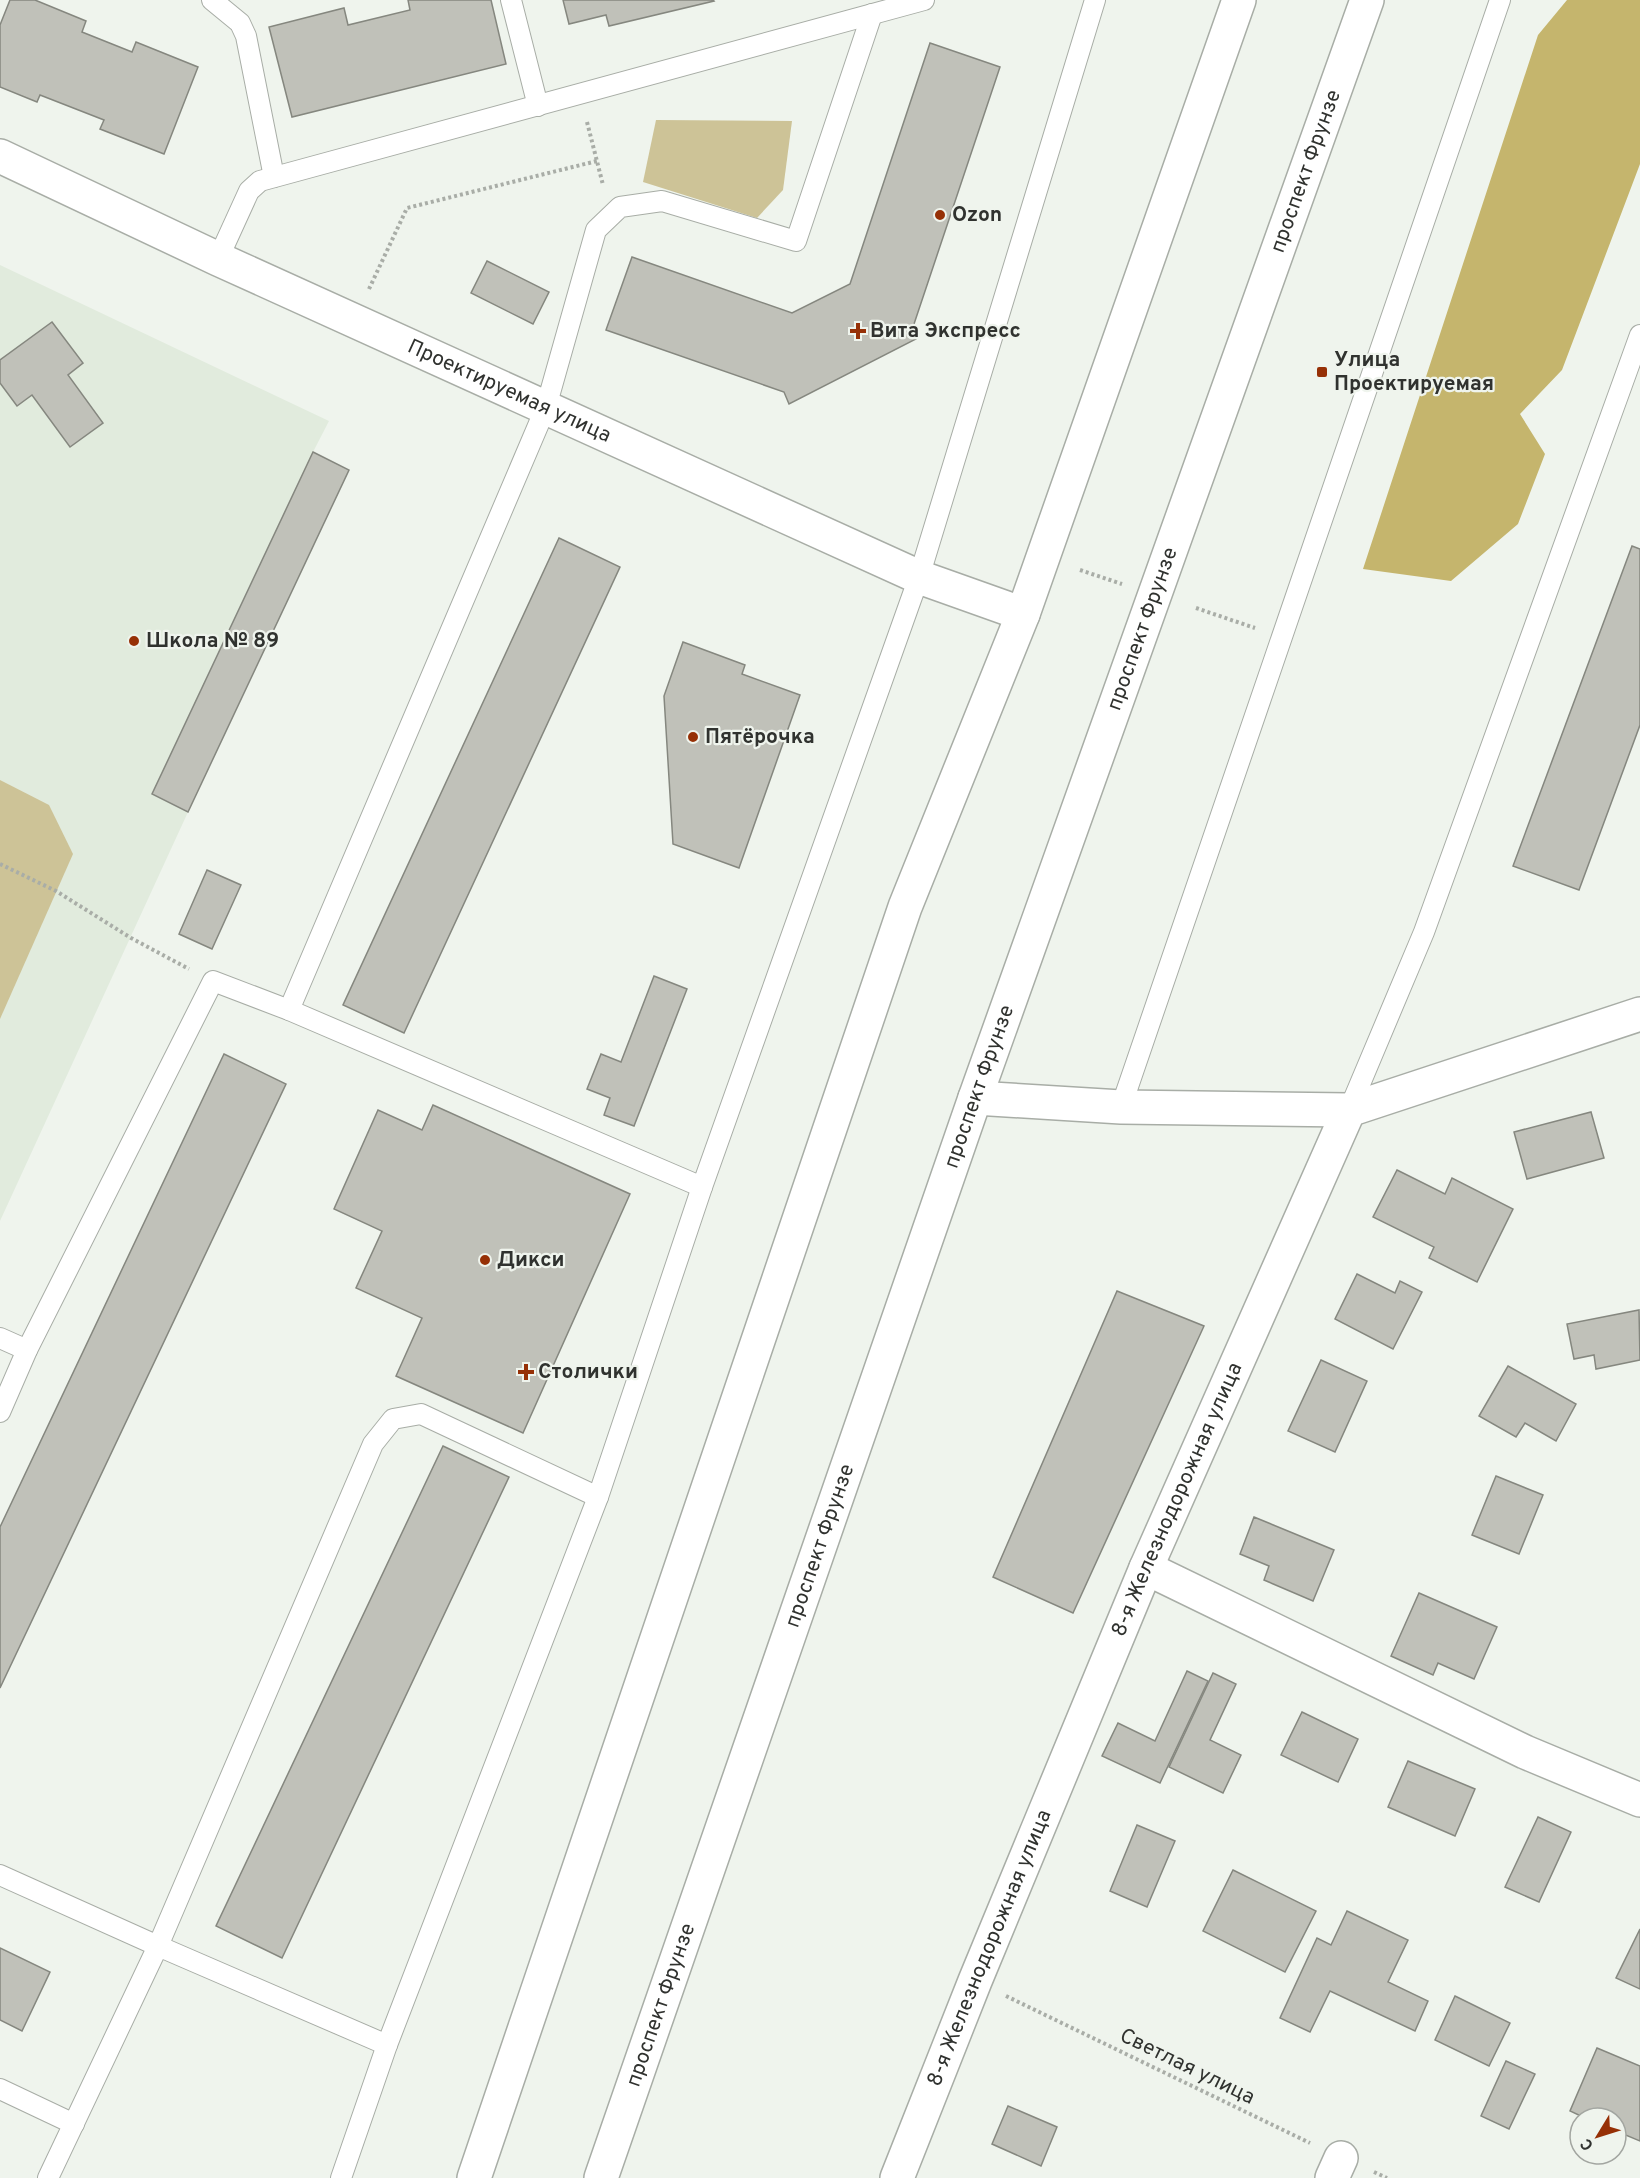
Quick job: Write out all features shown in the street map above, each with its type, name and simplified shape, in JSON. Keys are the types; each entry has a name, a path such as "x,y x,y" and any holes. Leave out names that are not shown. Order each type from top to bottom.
{"main road":[{"path":"474,2178 905,907 1023,614 1239,0"},
{"name":"проспект Фрунзе","path":"601,2178 975,1098 1367,0"},
{"name":"Проектируемая улица","path":"0,156 218,259 919,577 1023,614"},
{"path":"975,1098 1121,1107 1349,1110 1640,1014"},
{"name":"8-я Железнодорожная улица","path":"897,2178 975,1981 1146,1568 1349,1110"},
{"path":"1146,1568 1525,1752 1640,1800"}],"lane":[{"path":"212,0 240,23 246,36 274,177"},
{"path":"511,0 538,106"},
{"path":"218,259 249,191 260,181 924,0"},
{"path":"341,2178 387,2045 598,1497 702,1187 919,577 1095,0"},
{"path":"1121,1107 1500,0"},
{"path":"289,1010 546,407 596,230 620,207 662,201 796,241 872,14"},
{"path":"1349,1110 1424,932 1640,335"},
{"path":"0,1412 27,1350 213,981 289,1010 702,1187"},
{"path":"0,1338 27,1350"},
{"path":"48,2178 158,1946 373,1444 393,1419 421,1414 598,1497"},
{"path":"0,1875 387,2045"},
{"path":"0,2089 74,2124"}],"path":[{"path":"581,95 610,216"},
{"path":"354,321 407,208 597,161"},
{"path":"1080,570 1125,585"},
{"path":"1196,608 1282,637"},
{"path":"0,864 56,891 131,938 213,981"},
{"name":"Светлая улица","path":"975,1981 1336,2168 1387,2178"}],"shaded area":[{"path":"1567,0 1640,0 1640,164 1562,370 1520,414 1545,454 1518,524 1451,581 1363,569 1538,35"},
{"path":"656,120 792,121 783,190 757,218 643,182"},
{"name":"Школа № 89","path":"0,265 329,421 313,452 349,470 188,812 0,1221"},
{"path":"0,780 49,805 73,854 0,1019"}],"building":[{"path":"10,0 35,0 86,21 82,32 132,52 136,42 198,67 164,154 100,129 104,120 40,95 37,102 0,87 0,25"},
{"path":"408,0 491,0 506,64 292,117 269,27 344,8 348,25 410,10"},
{"path":"563,0 714,1 609,26 606,15 569,24"},
{"path":"930,43 1000,67 912,330 916,339 789,404 784,392 606,330 632,257 792,313 850,284"},
{"path":"487,261 549,292 533,324 471,293"},
{"path":"52,322 83,363 68,375 103,423 70,447 32,395 17,406 0,383 0,360"},
{"path":"313,452 349,470 188,812 152,794"},
{"path":"559,538 620,567 404,1033 343,1005"},
{"path":"1632,546 1640,549 1640,725 1579,890 1513,866"},
{"path":"683,642 745,665 742,674 800,695 739,868 673,844 664,696"},
{"path":"207,870 241,885 212,949 179,934"},
{"path":"654,976 687,989 634,1126 604,1115 610,1098 587,1089 601,1054 621,1062"},
{"path":"224,1054 286,1084 0,1688 0,1527"},
{"name":"Дикси","path":"433,1105 630,1194 523,1433 396,1376 422,1318 356,1288 382,1231 334,1209 378,1110 422,1130"},
{"path":"1591,1112 1604,1158 1527,1179 1514,1132"},
{"path":"1397,1170 1445,1194 1452,1178 1513,1209 1477,1282 1429,1258 1434,1247 1373,1217"},
{"path":"1357,1274 1395,1293 1400,1281 1422,1292 1393,1349 1335,1319"},
{"path":"1117,1291 1204,1326 1073,1613 993,1577"},
{"path":"1639,1310 1640,1360 1596,1369 1594,1355 1574,1359 1567,1324"},
{"path":"1321,1360 1367,1381 1335,1452 1288,1431"},
{"path":"1508,1366 1576,1404 1556,1441 1525,1423 1516,1437 1479,1416"},
{"path":"443,1446 509,1477 282,1958 216,1926"},
{"path":"1496,1476 1543,1495 1519,1554 1472,1535"},
{"path":"1254,1517 1334,1550 1313,1601 1264,1580 1269,1566 1240,1554"},
{"path":"1419,1593 1497,1627 1474,1679 1438,1663 1433,1675 1391,1656"},
{"path":"1187,1671 1208,1681 1160,1783 1102,1756 1118,1723 1155,1741"},
{"path":"1213,1673 1236,1684 1210,1740 1241,1755 1223,1793 1169,1767"},
{"path":"1302,1712 1358,1739 1338,1782 1281,1755"},
{"path":"1408,1761 1475,1789 1455,1836 1388,1807"},
{"path":"1538,1817 1571,1832 1539,1902 1505,1887"},
{"path":"1137,1825 1175,1841 1147,1907 1110,1891"},
{"path":"1233,1870 1316,1911 1285,1972 1203,1931"},
{"path":"1347,1911 1408,1940 1388,1982 1428,2001 1415,2031 1330,1991 1310,2032 1280,2018 1317,1938 1331,1945"},
{"path":"1640,1929 1640,1989 1616,1978"},
{"path":"0,1948 50,1972 22,2031 0,2020"},
{"path":"1455,1996 1510,2023 1489,2066 1435,2040"},
{"path":"1597,2048 1640,2066 1640,2141 1628,2136 1628,2106 1572,2106"},
{"path":"1506,2061 1535,2074 1509,2129 1481,2116"},
{"path":"1008,2106 1057,2127 1041,2166 992,2144"}],"place":[{"name":"Ozon","path":"940,215"},
{"name":"Вита Экспресс","path":"858,331"},
{"name":"Улица Проектируемая","path":"1322,372"},
{"name":"Школа № 89","path":"134,641"},
{"name":"Пятёрочка","path":"693,737"},
{"name":"Дикси","path":"485,1260"},
{"name":"Столички","path":"526,1372"}]}
